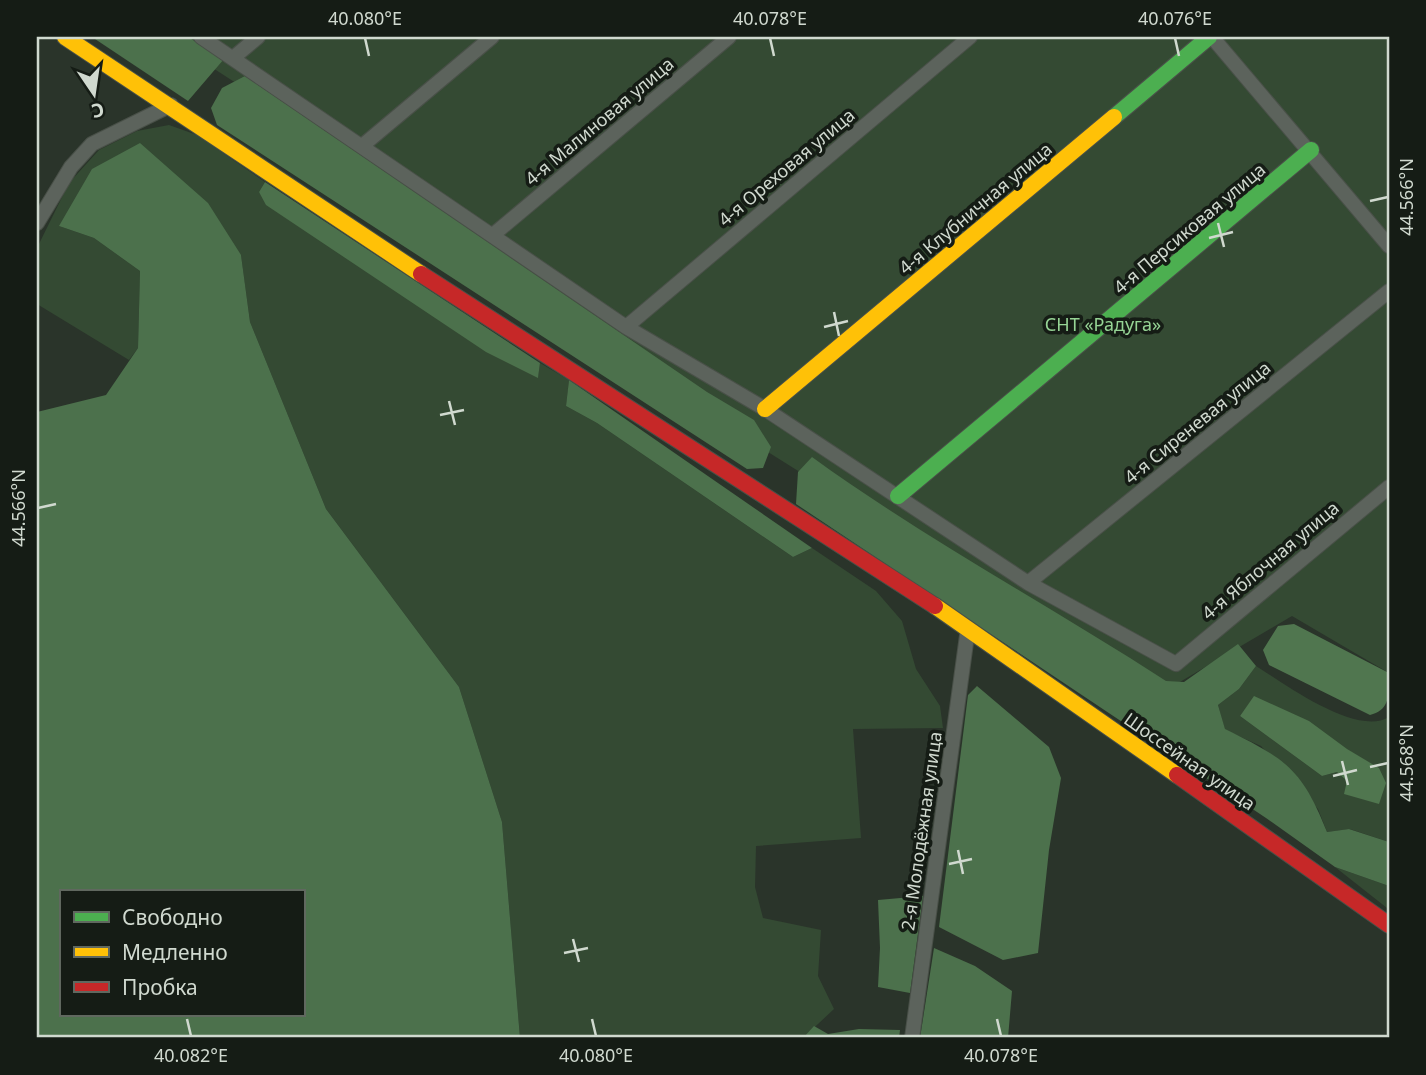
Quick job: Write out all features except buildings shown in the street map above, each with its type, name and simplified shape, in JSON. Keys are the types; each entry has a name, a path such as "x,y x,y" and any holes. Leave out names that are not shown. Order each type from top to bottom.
{"street":[{"path":"65,37 171,105"},
{"path":"201,37 495,234 626,327 765,409 1028,583"},
{"path":"233,58 258,37"},
{"path":"362,146 492,37"},
{"name":"4-я Малиновая улица","path":"495,234 729,37"},
{"name":"4-я Ореховая улица","path":"626,327 970,37"},
{"path":"1211,37 1311,150 1389,246"},
{"name":"4-я Клубничная улица","path":"765,409 1211,37"},
{"path":"37,223 71,166 92,144 171,105"},
{"name":"Шоссейная улица","path":"171,105 354,229 968,628 1389,925"},
{"name":"4-я Персиковая улица","path":"898,496 1311,150"},
{"name":"4-я Сиреневая улица","path":"1028,583 1389,291"},
{"name":"4-я Яблочная улица","path":"1028,583 1176,664 1389,487"},
{"name":"2-я Молодёжная улица","path":"912,1038 968,628"}],"green space":[{"name":"СНТ «Радуга»","path":"165,37 1389,37 1389,673 1292,616 1156,696 741,435 333,146"},
{"path":"169,125 197,135 265,182 259,192 538,377 540,363 569,380 566,406 597,423 793,557 812,548 876,591 902,621 916,669 940,706 943,728 853,729 861,838 756,846 755,887 763,918 821,930 818,976 834,1009 803,1038 520,1038 502,822 459,687 326,509 250,322 241,255 59,226 94,238 140,271 138,348 129,360 37,304 37,248 69,183 99,150 137,131"},
{"path":"1256,666 1321,706 1340,714 1358,720 1375,721 1389,717 1389,842 1350,829 1327,832 1318,809 1261,746 1225,730 1218,705 1239,689","holes":["1254,697 1379,768 1347,781 1337,772 1322,776 1240,716"]},
{"path":"1335,867 1389,886 1389,909 1387,908"}],"shaded area":[{"path":"92,37 188,37 224,59 188,101"},
{"path":"245,76 707,392 754,420 771,447 763,468 747,469 217,125 211,108 222,88"},
{"path":"140,143 208,203 241,255 250,322 326,509 459,687 502,822 520,1038 37,1038 37,412 106,395 138,348 140,271 94,238 59,226 92,169"},
{"path":"265,182 540,363 538,378 486,352 266,205 259,192"},
{"path":"569,380 812,548 793,557 597,423 566,406"},
{"path":"812,457 943,544 1166,681 1184,682 1238,644 1256,666 1239,689 1218,705 1225,729 1263,749 1290,768 1309,794 1327,832 1349,829 1389,842 1389,886 1335,867 796,504 798,472"},
{"path":"1294,624 1389,673 1387,700 1382,709 1370,715 1269,665 1263,650 1278,626"},
{"path":"977,686 1049,747 1061,778 1049,850 1038,953 1003,960 939,927 968,695"},
{"path":"1254,696 1309,721 1379,768 1386,783 1379,804 1344,794 1347,781 1337,772 1322,776 1240,716"},
{"path":"923,896 910,993 878,987 878,900"},
{"path":"934,948 975,966 1012,991 1008,1038 920,1038"},
{"path":"814,1026 828,1034 859,1029 900,1030 899,1038 803,1038"}],"traffic: fast":[{"path":"1114,117 1209,37"},
{"path":"898,496 1311,150"}],"traffic: slow":[{"path":"65,37 421,274"},
{"path":"765,409 1114,117"},
{"path":"935,606 1177,775"}],"traffic: jam":[{"path":"421,274 935,606"},
{"path":"1177,775 1389,925"}]}
